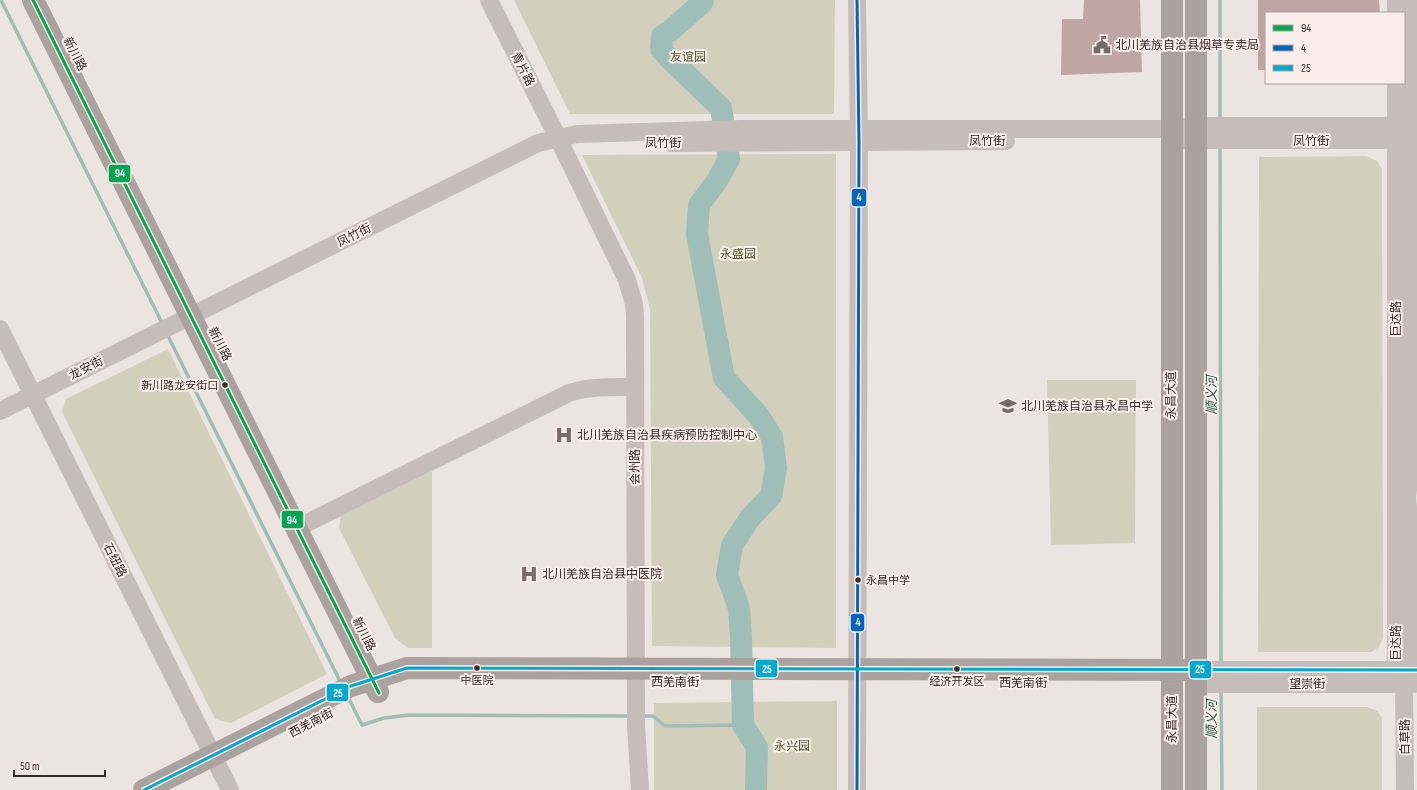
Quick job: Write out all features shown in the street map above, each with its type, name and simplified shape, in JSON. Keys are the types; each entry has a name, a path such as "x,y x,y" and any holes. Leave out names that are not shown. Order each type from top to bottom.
{"main road":[{"name":"新川路","path":"33,0 181,321 303,525 382,684"},
{"name":"新川路","path":"48,0 181,321"},
{"name":"永昌大道","path":"1172,0 1172,790"},
{"name":"永昌大道","path":"1196,0 1204,133 1203,677 1196,790"},
{"name":"西羌南街","path":"144,790 216,762 347,697 382,684 413,681 636,675 1203,677"},
{"name":"西羌南街","path":"178,790 216,762"}],"street":[{"name":"青片路","path":"489,0 558,138"},
{"path":"857,0 857,790"},
{"path":"1396,0 1396,12"},
{"name":"巨达路","path":"1409,0 1407,133 1407,497 1409,675"},
{"name":"巨达路","path":"1396,84 1407,133"},
{"name":"凤竹街","path":"181,321 538,143 558,138 582,143 680,137 741,136 1239,134 1382,126 1407,133"},
{"name":"会州路","path":"558,138 631,292 635,316 636,726 640,790"},
{"name":"龙安街","path":"0,412 181,321"},
{"name":"石纽路","path":"0,329 230,790"},
{"path":"303,525 568,393 597,387 635,387"},
{"name":"望崇街","path":"1203,677 1409,675"},
{"name":"白草路","path":"1405,790 1409,675"}],"green space":[{"name":"友谊园","path":"514,0 835,0 834,114 570,114"},
{"name":"永盛园","path":"836,154 836,648 652,646 650,309 642,278 582,155"},
{"path":"1366,156 1377,161 1382,169 1383,638 1379,647 1371,652 1258,652 1259,157"},
{"path":"168,349 327,674 231,723 215,719 62,412 66,399"},
{"path":"1047,380 1136,380 1135,543 1051,545"},
{"path":"432,471 432,648 408,648 395,638 339,528 341,516"},
{"name":"永兴园","path":"837,701 837,790 654,790 654,703"},
{"path":"1257,707 1367,707 1377,711 1382,718 1382,790 1257,790"}],"building":[{"name":"北川羌族自治县烟草专卖局","path":"1084,0 1140,0 1142,72 1061,75 1062,19 1083,19"},
{"path":"1258,0 1379,0 1380,12 1265,12 1265,70 1258,70"}],"waterway":[{"path":"1,0 163,325"},
{"path":"703,0 702,3 670,31 662,36 661,49 721,108 729,159 717,181 699,205 697,234 724,378 758,415 772,437 776,468 771,496 750,518 732,545 727,575 739,608 743,725 757,747 756,790"},
{"name":"顺义河","path":"1220,0 1220,121"},
{"name":"顺义河","path":"1220,145 1221,665"},
{"path":"167,334 341,683"},
{"name":"顺义河","path":"1221,689 1222,790"},
{"path":"347,695 362,725 384,718 409,715 632,716"},
{"path":"642,716 653,716 665,726 743,725"}],"transit line":[{"name":"94","path":"33,0 379,693"},
{"name":"4","path":"857,0 859,142 857,790"},
{"name":"25","path":"144,790 351,686 407,668 1417,670"}],"place":[{"name":"北川羌族自治县烟草专卖局","path":"1102,45"},
{"name":"新川路龙安街口","path":"225,385"},
{"name":"北川羌族自治县永昌中学","path":"1008,406"},
{"name":"北川羌族自治县疾病预防控制中心","path":"564,435"},
{"name":"北川羌族自治县中医院","path":"529,574"},
{"name":"永昌中学","path":"858,580"},
{"name":"中医院","path":"477,668"},
{"name":"经济开发区","path":"957,669"}]}
